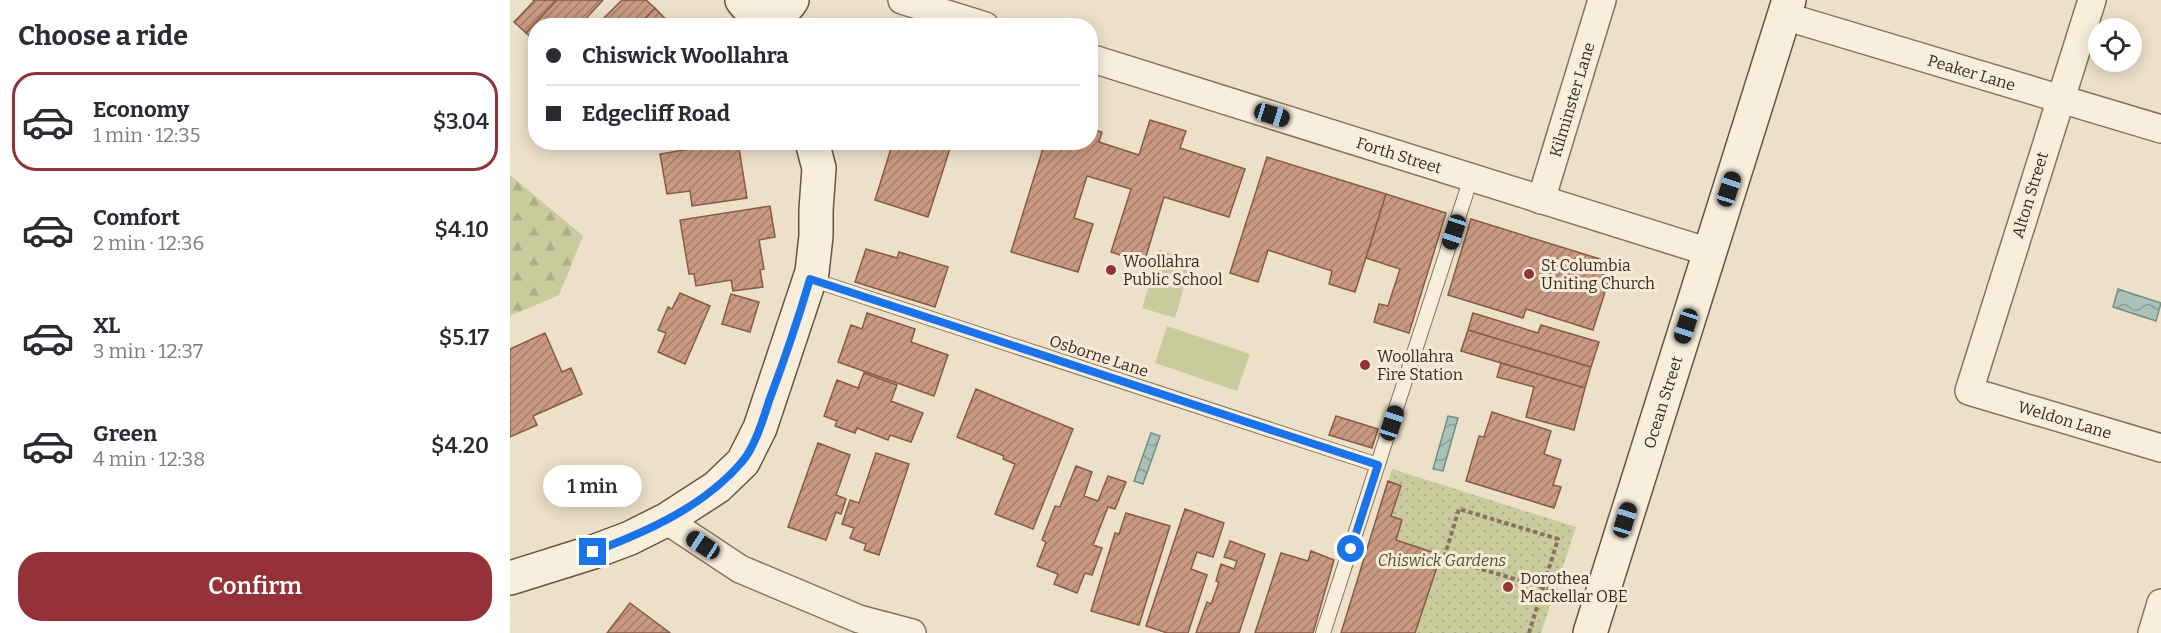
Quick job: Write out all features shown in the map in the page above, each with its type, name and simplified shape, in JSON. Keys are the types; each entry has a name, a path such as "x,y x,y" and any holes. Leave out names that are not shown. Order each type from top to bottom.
{"street":[{"path":"902,0 959,18"},
{"name":"Kilminster Lane","path":"1541,200 1602,0"},
{"name":"Alton Street","path":"1969,391 2092,0"},
{"name":"Peaker Lane","path":"1786,8 2060,100 2161,129"},
{"name":"Ocean Street","path":"1590,633 1786,8"},
{"path":"753,13 773,15 790,11"},
{"name":"Forth Street","path":"1098,61 1709,252"},
{"path":"798,150 816,210"},
{"path":"510,578 630,538 666,520 717,487 743,462 760,428 810,279 816,236 819,168 815,150"},
{"name":"Weldon Lane","path":"1969,391 2161,448"},
{"path":"666,520 740,569 859,619 912,633"},
{"path":"2152,633 2161,603"}],"lane":[{"path":"1323,633 1471,178"},
{"name":"Osborne Lane","path":"810,279 1378,465"}],"path":[{"path":"1529,633 1544,587 1558,539 1459,509 1444,558 1544,587 1562,593"}],"green space":[{"path":"510,175 583,236 559,295 510,316"},
{"path":"1160,250 1192,260 1175,318 1142,308"},
{"path":"1167,326 1250,354 1237,391 1155,363"},
{"name":"Chiswick Gardens","path":"1392,469 1576,527 1541,633 1341,633"}],"water":[{"path":"2118,289 2161,303 2156,321 2113,307"},
{"path":"1448,416 1458,418 1443,471 1433,469"},
{"path":"1151,433 1160,436 1143,484 1134,481"}],"building":[{"path":"557,0 540,18 528,18 526,33 514,22 534,1"},
{"path":"557,0 603,0 586,18 540,18"},
{"path":"622,0 646,0 655,8 646,18 604,18"},
{"path":"655,8 664,18 646,18"},
{"path":"1150,120 1186,131 1180,148 1245,169 1229,217 1164,197 1144,263 1111,252 1131,189 1087,176 1074,218 1093,224 1078,272 1011,252 1043,150 1098,150 1098,131 1102,132 1099,142 1139,155"},
{"path":"684,150 739,150 747,198 692,206 690,191 667,194 660,154"},
{"path":"891,150 949,150 928,217 875,200"},
{"path":"1267,157 1386,194 1355,292 1329,284 1332,271 1268,250 1258,282 1230,273"},
{"path":"1386,194 1446,213 1409,333 1374,322 1379,304 1388,306 1400,269 1366,258"},
{"path":"770,206 775,237 759,240 764,269 760,270 763,287 733,291 731,280 696,286 694,274 689,274 680,220"},
{"name":"St Columbia Uniting Church","path":"1471,219 1600,259 1596,272 1610,276 1593,330 1526,309 1523,318 1448,295"},
{"path":"866,249 897,258 899,252 948,267 935,307 855,282"},
{"path":"680,293 710,306 685,364 658,352 666,333 658,330 668,307 672,309"},
{"path":"731,294 759,302 750,332 722,324"},
{"path":"867,313 915,329 911,342 948,355 934,396 838,362 851,325 862,329"},
{"path":"1473,313 1538,333 1541,325 1599,342 1591,367 1468,330"},
{"path":"1468,330 1591,367 1585,388 1461,351"},
{"path":"545,333 562,372 571,368 582,394 533,416 537,425 510,437 510,349"},
{"path":"1501,363 1585,388 1574,430 1526,417 1534,387 1497,377"},
{"path":"864,373 897,385 891,401 923,413 911,442 890,435 888,440 857,428 855,433 835,426 837,421 824,416 837,380 858,388"},
{"path":"976,389 1073,429 1033,529 995,514 1015,464 1003,459 1004,456 957,437"},
{"path":"1492,412 1551,431 1544,454 1561,460 1553,485 1561,487 1554,508 1466,481 1479,436 1484,437"},
{"path":"1336,416 1378,429 1372,448 1329,435"},
{"path":"818,443 850,455 836,495 846,499 841,514 836,512 826,540 788,527"},
{"path":"876,453 909,464 879,555 864,550 866,544 850,538 854,528 842,524 850,500 859,503"},
{"path":"1076,466 1092,472 1084,496 1098,501 1108,476 1126,482 1115,509 1108,507 1093,545 1102,548 1092,575 1085,573 1077,593 1054,584 1058,574 1037,566 1046,542 1042,540 1055,506 1060,507"},
{"path":"1388,481 1401,486 1391,516 1402,520 1396,540 1441,555 1415,633 1341,633"},
{"path":"1185,509 1224,523 1213,557 1197,552 1191,569 1207,575 1188,633 1167,633 1146,626"},
{"path":"1126,513 1170,526 1139,625 1091,611 1115,533 1119,534"},
{"path":"1230,541 1265,554 1239,633 1196,633 1207,602 1211,604 1219,582 1216,581 1221,564 1234,569 1237,561 1224,557"},
{"path":"1311,551 1334,560 1313,633 1255,633 1281,553 1308,561"},
{"path":"630,603 670,633 607,633"}],"place":[{"name":"Woollahra Public School","path":"1111,270"},
{"name":"St Columbia Uniting Church","path":"1529,274"},
{"name":"Woollahra Fire Station","path":"1365,365"},
{"name":"Dorothea Mackellar OBE","path":"1508,587"}],"route":[{"path":"593,552 630,538 666,520 717,487 743,462 760,428 810,279 1378,465 1351,549"}]}
